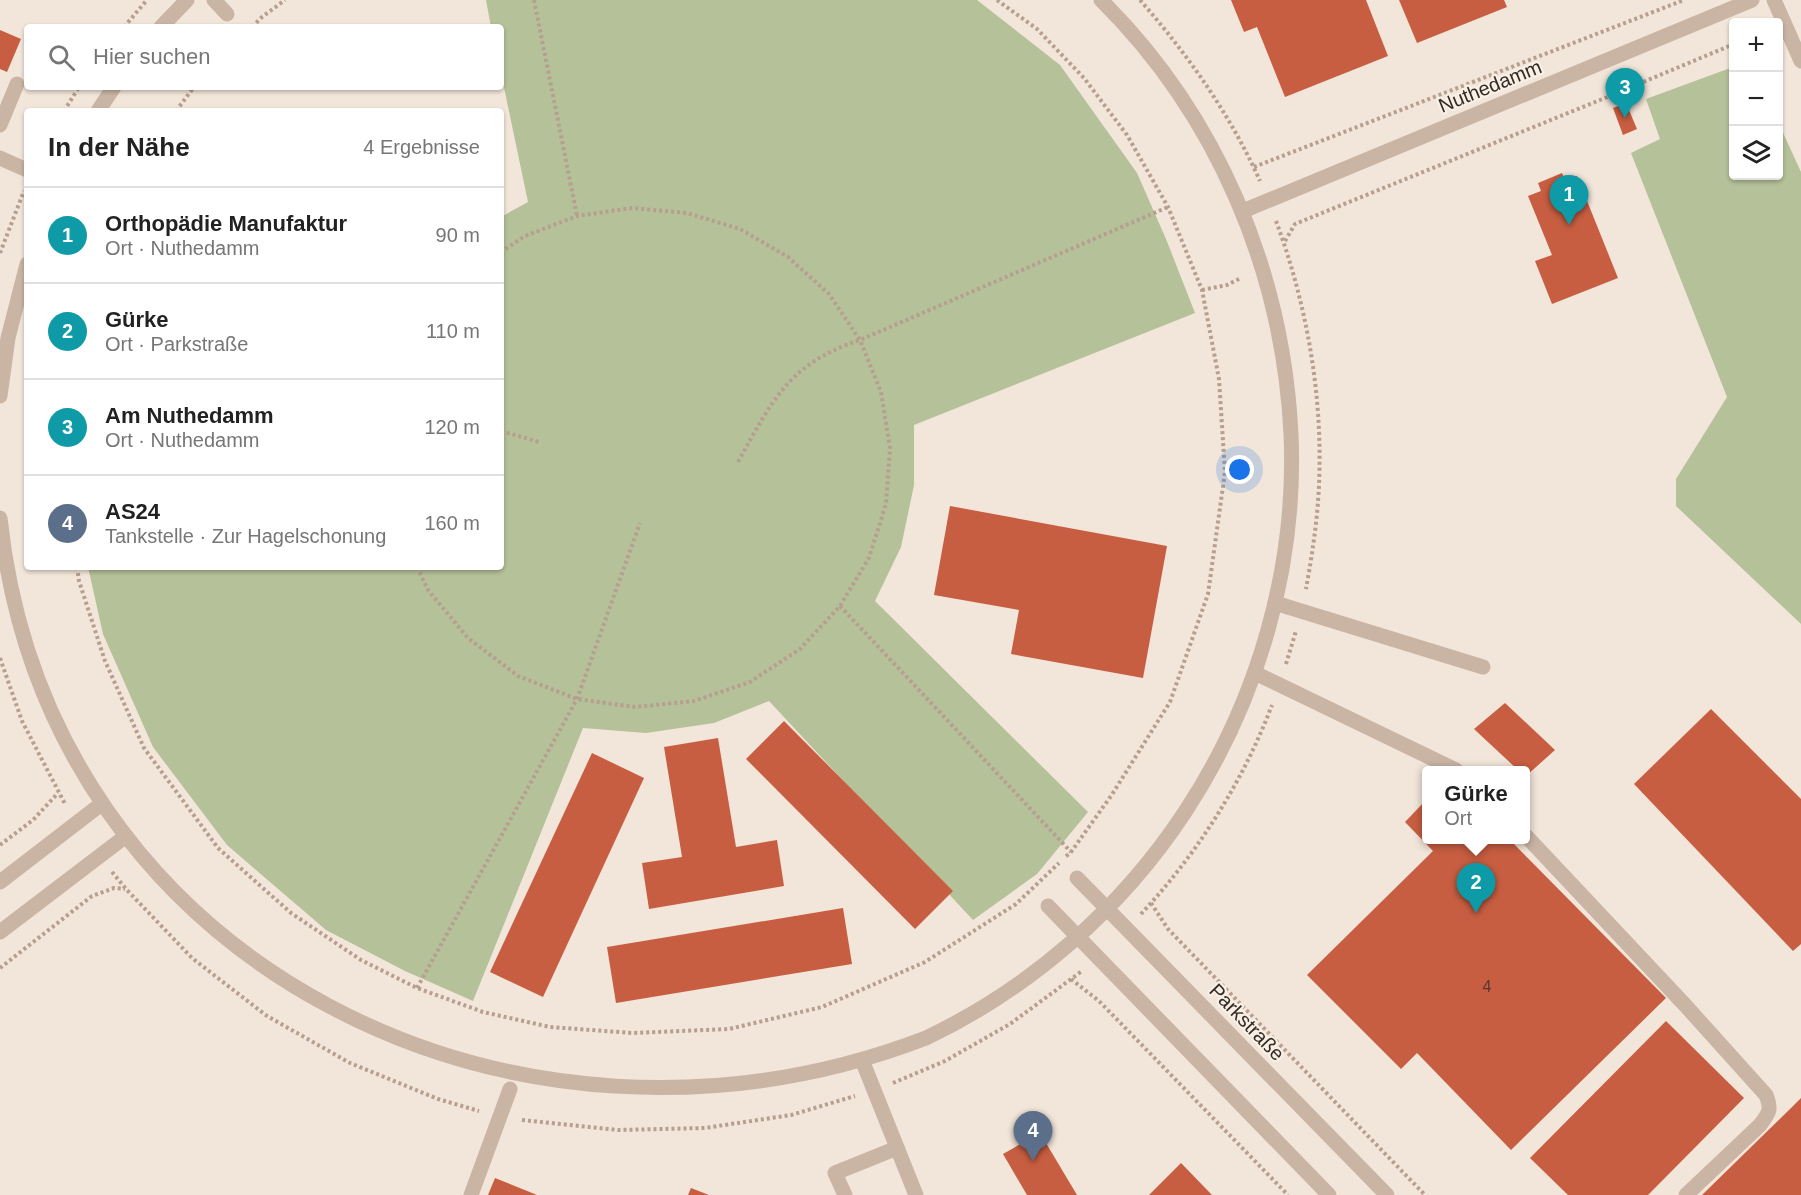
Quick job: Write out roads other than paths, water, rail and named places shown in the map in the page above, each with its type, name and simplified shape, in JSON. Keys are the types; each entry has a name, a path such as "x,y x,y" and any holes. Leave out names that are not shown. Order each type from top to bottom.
{"street":[{"path":"164,24 187,0"},
{"path":"213,0 227,14"},
{"path":"745,1095 799,1084 864,1065 904,1049 981,1009 1015,987 1077,937 1136,878 1170,835 1200,790 1223,746 1255,673 1275,603 1291,499 1290,408 1272,300 1243,211 1200,126 1146,49 1101,0"},
{"name":"Nuthedamm","path":"1243,211 1752,0"},
{"path":"1774,0 1801,61"},
{"path":"0,124 17,84"},
{"path":"100,108 112,90"},
{"path":"0,158 24,169"},
{"path":"0,396 1,370 24,275"},
{"path":"0,518 15,608 41,692 65,744 122,839 177,904 211,937 263,978 338,1025"},
{"path":"1275,603 1483,666"},
{"path":"1255,673 1446,766"},
{"path":"0,882 100,805"},
{"path":"0,932 122,839"},
{"path":"1530,840 1685,1005 1766,1095 1770,1104 1768,1113 1760,1125 1686,1195"},
{"name":"Parkstraße","path":"1077,879 1387,1195"},
{"path":"1048,906 1329,1195"},
{"path":"864,1065 916,1195"},
{"path":"471,1195 509,1088"},
{"path":"845,1195 835,1173 897,1148"}],"place":[{"name":"Am Nuthedamm","path":"1625,118"},
{"name":"Orthopädie Manufaktur","path":"1569,225"},
{"name":"Gürke","path":"1476,913"},
{"name":"AS24","path":"1033,1161"}]}
